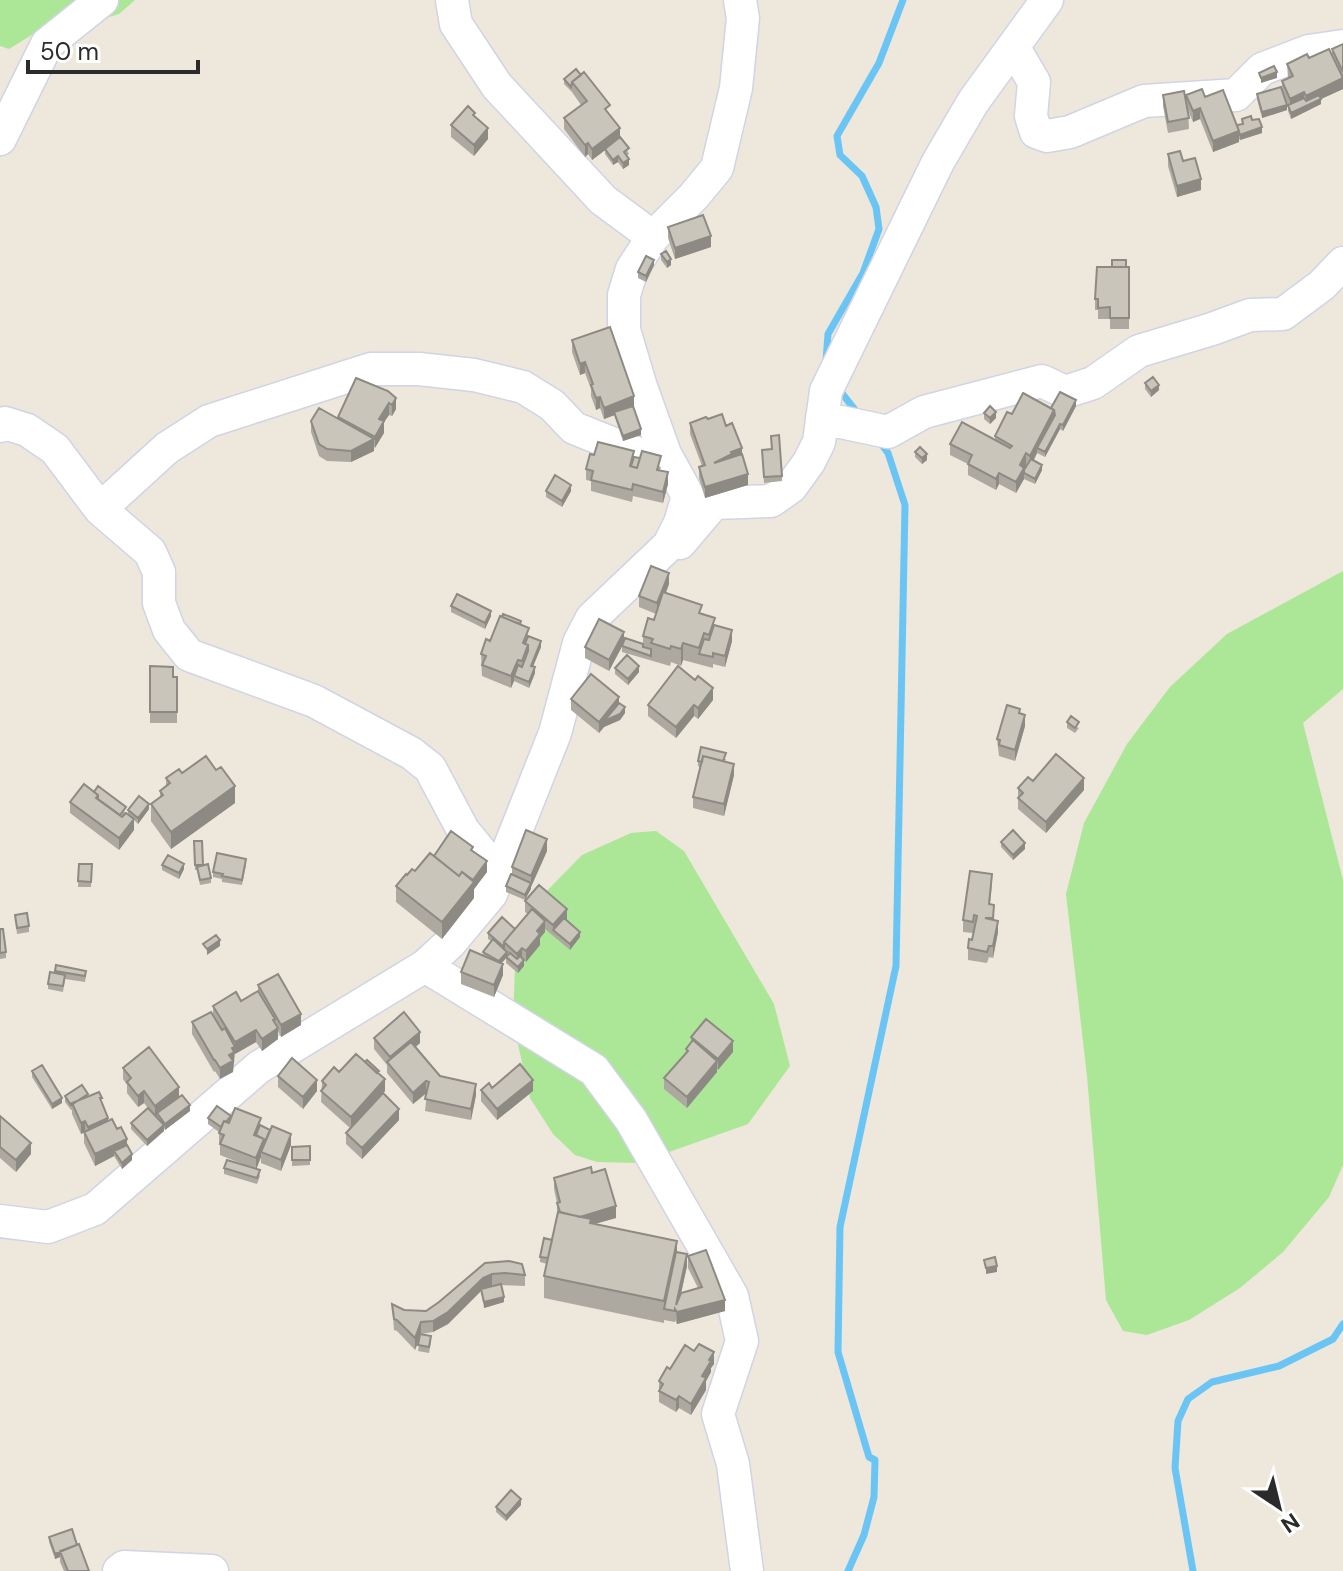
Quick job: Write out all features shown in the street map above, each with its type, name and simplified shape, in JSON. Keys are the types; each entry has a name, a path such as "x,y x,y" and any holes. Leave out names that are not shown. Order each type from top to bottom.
{"street":[{"path":"0,139 47,44 102,0"},
{"path":"452,0 456,24 497,86 603,200 653,237"},
{"path":"0,1221 48,1227 95,1209 259,1067 425,966 450,943 491,894 555,733 579,643 592,618 669,545 688,496 665,454 641,387 624,330 624,295 632,269 653,237 717,168 736,88 743,18 740,0"},
{"path":"669,545 674,549 714,503 771,501 791,487 809,462 819,442 826,391 938,162 973,102 1047,0"},
{"path":"1014,48 1034,82 1031,116 1036,132 1047,136 1070,132 1144,101 1236,95 1262,69 1309,51 1343,46"},
{"path":"822,418 888,432 924,412 1042,381 1065,392 1093,383 1139,351 1250,315 1283,314 1322,285 1343,263"},
{"path":"100,509 167,448 209,421 371,369 419,369 474,375 523,387 552,405 574,428 654,460 665,454"},
{"path":"2,415 55,449 100,509 150,552 159,572 159,603 169,630 189,655 314,701 411,753 430,768 463,830 485,857 502,869"},
{"path":"425,966 594,1070 631,1120 732,1296 742,1341 718,1414 733,1464 747,1571"},
{"path":"119,1571 124,1567 212,1571"}],"green space":[{"path":"0,0 135,0 119,14 79,26 46,26 9,49 0,46"},
{"path":"1343,571 1343,689 1303,723 1343,880 1343,1165 1329,1197 1283,1252 1240,1288 1189,1320 1147,1335 1123,1331 1106,1300 1087,1076 1066,894 1084,823 1127,744 1170,687 1227,634"},
{"path":"656,831 684,851 774,1004 790,1066 748,1124 638,1163 597,1162 575,1155 553,1134 530,1098 513,1022 516,940 540,898 582,855 631,833"}],"building":[{"path":"1343,44 1343,72 1332,49"},
{"path":"1329,49 1343,78 1306,96 1304,92 1290,99 1282,81 1293,76 1287,64 1307,54 1309,58"},
{"path":"1274,66 1277,72 1261,78 1259,73"},
{"path":"576,69 581,75 572,82 571,87 564,79"},
{"path":"584,72 610,105 605,109 620,128 592,149 588,143 585,145 564,118 587,101 572,82"},
{"path":"1281,87 1287,105 1262,112 1257,94"},
{"path":"1202,89 1205,97 1223,90 1239,131 1213,141 1200,108 1193,111 1186,95"},
{"path":"1184,91 1189,118 1168,122 1163,95"},
{"path":"1319,95 1321,99 1291,113 1288,105"},
{"path":"468,106 488,128 474,145 451,125"},
{"path":"1251,116 1252,120 1259,119 1262,127 1240,135 1237,125 1243,124 1242,119"},
{"path":"620,137 629,148 624,152 629,159 623,163 618,156 613,160 605,149"},
{"path":"1180,151 1183,161 1195,158 1201,179 1177,186 1168,154"},
{"path":"703,215 711,236 675,248 668,227"},
{"path":"666,251 671,259 667,262 661,254"},
{"path":"646,256 654,260 646,276 638,272"},
{"path":"1112,260 1126,260 1126,267 1112,267"},
{"path":"1097,267 1129,267 1129,318 1110,318 1110,307 1098,308 1098,299 1095,299"},
{"path":"610,327 634,396 604,408 600,397 596,398 585,362 580,364 572,340"},
{"path":"1153,377 1159,385 1151,391 1145,383"},
{"path":"356,378 388,391 396,398 379,419 384,421 375,437 338,417"},
{"path":"1060,392 1076,400 1045,452 1037,448 1055,415 1051,408"},
{"path":"1023,393 1054,410 1030,456 1026,453 1020,465 1024,468 1016,482 999,473 996,479 968,464 972,455 950,444 962,422 1010,448 1012,446 995,436 1007,412 1012,414"},
{"path":"633,406 641,429 623,436 614,412"},
{"path":"990,406 996,412 990,418 984,413"},
{"path":"319,408 374,439 351,451 327,449 319,444 311,421"},
{"path":"722,414 726,426 732,423 742,448 714,463 742,454 748,474 705,487 699,467 705,465 690,423"},
{"path":"779,435 782,476 764,477 762,450 772,449 771,436"},
{"path":"598,442 634,451 630,466 637,468 642,451 661,456 657,470 668,472 663,492 633,484 632,490 591,480 593,471 586,469 590,454 594,455"},
{"path":"920,447 927,454 922,458 915,452"},
{"path":"634,457 640,458 637,468 631,466"},
{"path":"1031,459 1042,465 1035,479 1024,473"},
{"path":"555,475 571,485 562,501 546,491"},
{"path":"651,566 669,573 657,603 639,596"},
{"path":"663,592 702,605 699,613 715,618 709,635 704,633 699,648 683,643 681,649 671,646 670,649 651,643 653,639 643,636 648,618 654,620"},
{"path":"457,594 491,611 485,623 451,606"},
{"path":"503,614 521,621 520,624 502,617"},
{"path":"500,616 529,628 523,643 528,645 522,661 518,660 511,676 482,665 486,656 481,654 486,639 490,641"},
{"path":"599,619 624,632 609,660 585,647"},
{"path":"714,625 732,630 725,656 699,654 704,639 709,640"},
{"path":"528,636 541,641 531,666 535,667 529,682 514,676 518,665 522,667 528,651 525,644"},
{"path":"625,638 651,649 651,656 622,646"},
{"path":"627,655 639,666 628,679 615,668"},
{"path":"150,666 173,667 173,677 177,677 177,712 150,712"},
{"path":"678,666 695,680 698,676 713,688 698,708 694,705 676,727 648,705"},
{"path":"591,674 619,697 599,722 571,699"},
{"path":"619,703 625,707 620,714 604,721"},
{"path":"1007,705 1020,709 1019,713 1025,715 1015,750 999,745 1000,740 997,739"},
{"path":"1071,716 1079,722 1075,728 1067,722"},
{"path":"701,747 726,753 723,761 703,756 702,762 698,761"},
{"path":"1056,754 1084,778 1046,822 1018,798 1023,793 1018,788 1028,777 1033,781"},
{"path":"206,756 216,770 221,767 235,786 171,832 151,804 163,795 160,791 170,783 166,778 179,769 182,773"},
{"path":"703,756 734,764 724,804 693,797"},
{"path":"84,784 98,795 96,798 122,817 126,813 134,819 119,838 70,802"},
{"path":"98,786 126,807 120,815 98,799 94,792"},
{"path":"139,796 149,804 138,818 128,810"},
{"path":"526,830 547,839 531,876 512,867"},
{"path":"1013,830 1025,843 1013,855 1001,842"},
{"path":"451,831 487,861 473,880 462,872 459,876 434,856"},
{"path":"194,841 202,841 203,865 195,865"},
{"path":"217,853 246,859 242,880 213,872"},
{"path":"430,853 459,876 462,872 474,882 442,922 396,886 412,869 415,871"},
{"path":"168,855 184,864 179,873 162,865"},
{"path":"79,864 92,864 91,882 78,881"},
{"path":"208,864 211,878 200,880 197,867"},
{"path":"970,871 992,874 989,904 994,905 993,918 985,918 998,921 993,946 989,946 987,952 968,948 977,916 974,915 973,922 963,920"},
{"path":"511,874 531,883 525,895 506,886"},
{"path":"539,885 567,909 553,925 525,901"},
{"path":"532,909 545,921 537,931 540,934 526,951 522,948 517,954 504,942"},
{"path":"27,913 29,926 17,928 15,915"},
{"path":"502,917 515,929 504,942 504,947 488,933"},
{"path":"564,918 580,932 570,944 553,930"},
{"path":"0,929 3,929 6,952 0,953"},
{"path":"216,935 220,940 207,949 203,944"},
{"path":"493,939 507,952 499,961 483,952"},
{"path":"470,950 503,964 494,985 461,972"},
{"path":"510,953 524,960 518,967 506,957"},
{"path":"56,965 86,971 85,976 55,971"},
{"path":"50,972 65,975 63,986 48,984"},
{"path":"278,974 301,1014 281,1025 258,985"},
{"path":"258,991 278,1028 262,1039 256,1030 235,1042 213,1006 236,992 241,1001"},
{"path":"211,1012 222,1030 225,1028 235,1047 229,1055 233,1061 220,1068 192,1022"},
{"path":"404,1012 420,1032 390,1057 374,1038"},
{"path":"706,1019 733,1041 718,1059 691,1037"},
{"path":"693,1040 717,1061 687,1097 664,1078 688,1051 686,1049"},
{"path":"411,1042 440,1076 476,1084 471,1109 425,1099 429,1082 426,1081 413,1093 387,1062"},
{"path":"149,1047 179,1087 155,1106 144,1091 138,1096 127,1082 131,1078 123,1068"},
{"path":"356,1054 385,1079 351,1117 321,1091 326,1085 322,1081 334,1067 339,1072"},
{"path":"292,1058 317,1080 303,1097 278,1076"},
{"path":"367,1060 379,1071 377,1073 365,1062"},
{"path":"520,1064 533,1080 497,1109 481,1090 489,1083 492,1088"},
{"path":"42,1065 62,1098 52,1104 32,1071"},
{"path":"82,1085 88,1094 71,1105 65,1096"},
{"path":"99,1092 108,1118 88,1127 85,1121 81,1123 72,1103"},
{"path":"383,1093 399,1109 362,1148 346,1133"},
{"path":"182,1095 190,1105 165,1124 157,1113"},
{"path":"217,1106 231,1116 221,1127 208,1118"},
{"path":"148,1108 164,1125 147,1140 131,1123"},
{"path":"235,1108 261,1118 254,1135 264,1139 256,1158 220,1144 224,1135 219,1133 224,1121 229,1123"},
{"path":"0,1116 31,1143 16,1160 0,1147"},
{"path":"112,1119 127,1139 95,1154 84,1132"},
{"path":"260,1125 270,1130 264,1144 264,1139 256,1135"},
{"path":"272,1126 291,1134 281,1160 261,1152"},
{"path":"127,1145 132,1154 122,1163 114,1151"},
{"path":"310,1146 310,1160 292,1160 292,1147"},
{"path":"227,1160 260,1170 257,1178 224,1168"},
{"path":"591,1167 592,1173 605,1169 616,1206 580,1217 560,1212 554,1178"},
{"path":"558,1212 591,1219 590,1223 677,1241 664,1301 544,1276"},
{"path":"544,1238 552,1240 548,1258 540,1257"},
{"path":"706,1250 725,1300 677,1312 675,1309 664,1309 676,1252 687,1254 676,1305 681,1293 702,1287 688,1256"},
{"path":"995,1257 997,1266 986,1268 984,1260"},
{"path":"509,1261 522,1264 525,1275 505,1273 483,1278 448,1312 433,1321 421,1322 415,1338 394,1319 392,1304 404,1310 426,1311 485,1263"},
{"path":"501,1284 504,1297 484,1302 481,1289"},
{"path":"420,1334 431,1336 429,1347 418,1345"},
{"path":"699,1344 714,1352 702,1376 706,1378 691,1404 679,1396 676,1400 659,1391 663,1384 659,1381 685,1345 694,1351"},
{"path":"511,1490 521,1499 506,1516 496,1507"},
{"path":"72,1529 77,1545 55,1554 49,1537"},
{"path":"79,1544 89,1571 68,1571 60,1551"}],"waterway":[{"path":"826,361 828,334 863,273 879,229 876,207 862,176 840,155 837,136 879,63 903,0"},
{"path":"837,387 859,415"},
{"path":"848,1571 864,1535 874,1497 875,1460 869,1457 838,1352 840,1227 896,966 905,505 888,453 879,441"},
{"path":"1193,1571 1175,1468 1178,1421 1188,1399 1212,1382 1279,1366 1333,1339 1343,1324"}]}
